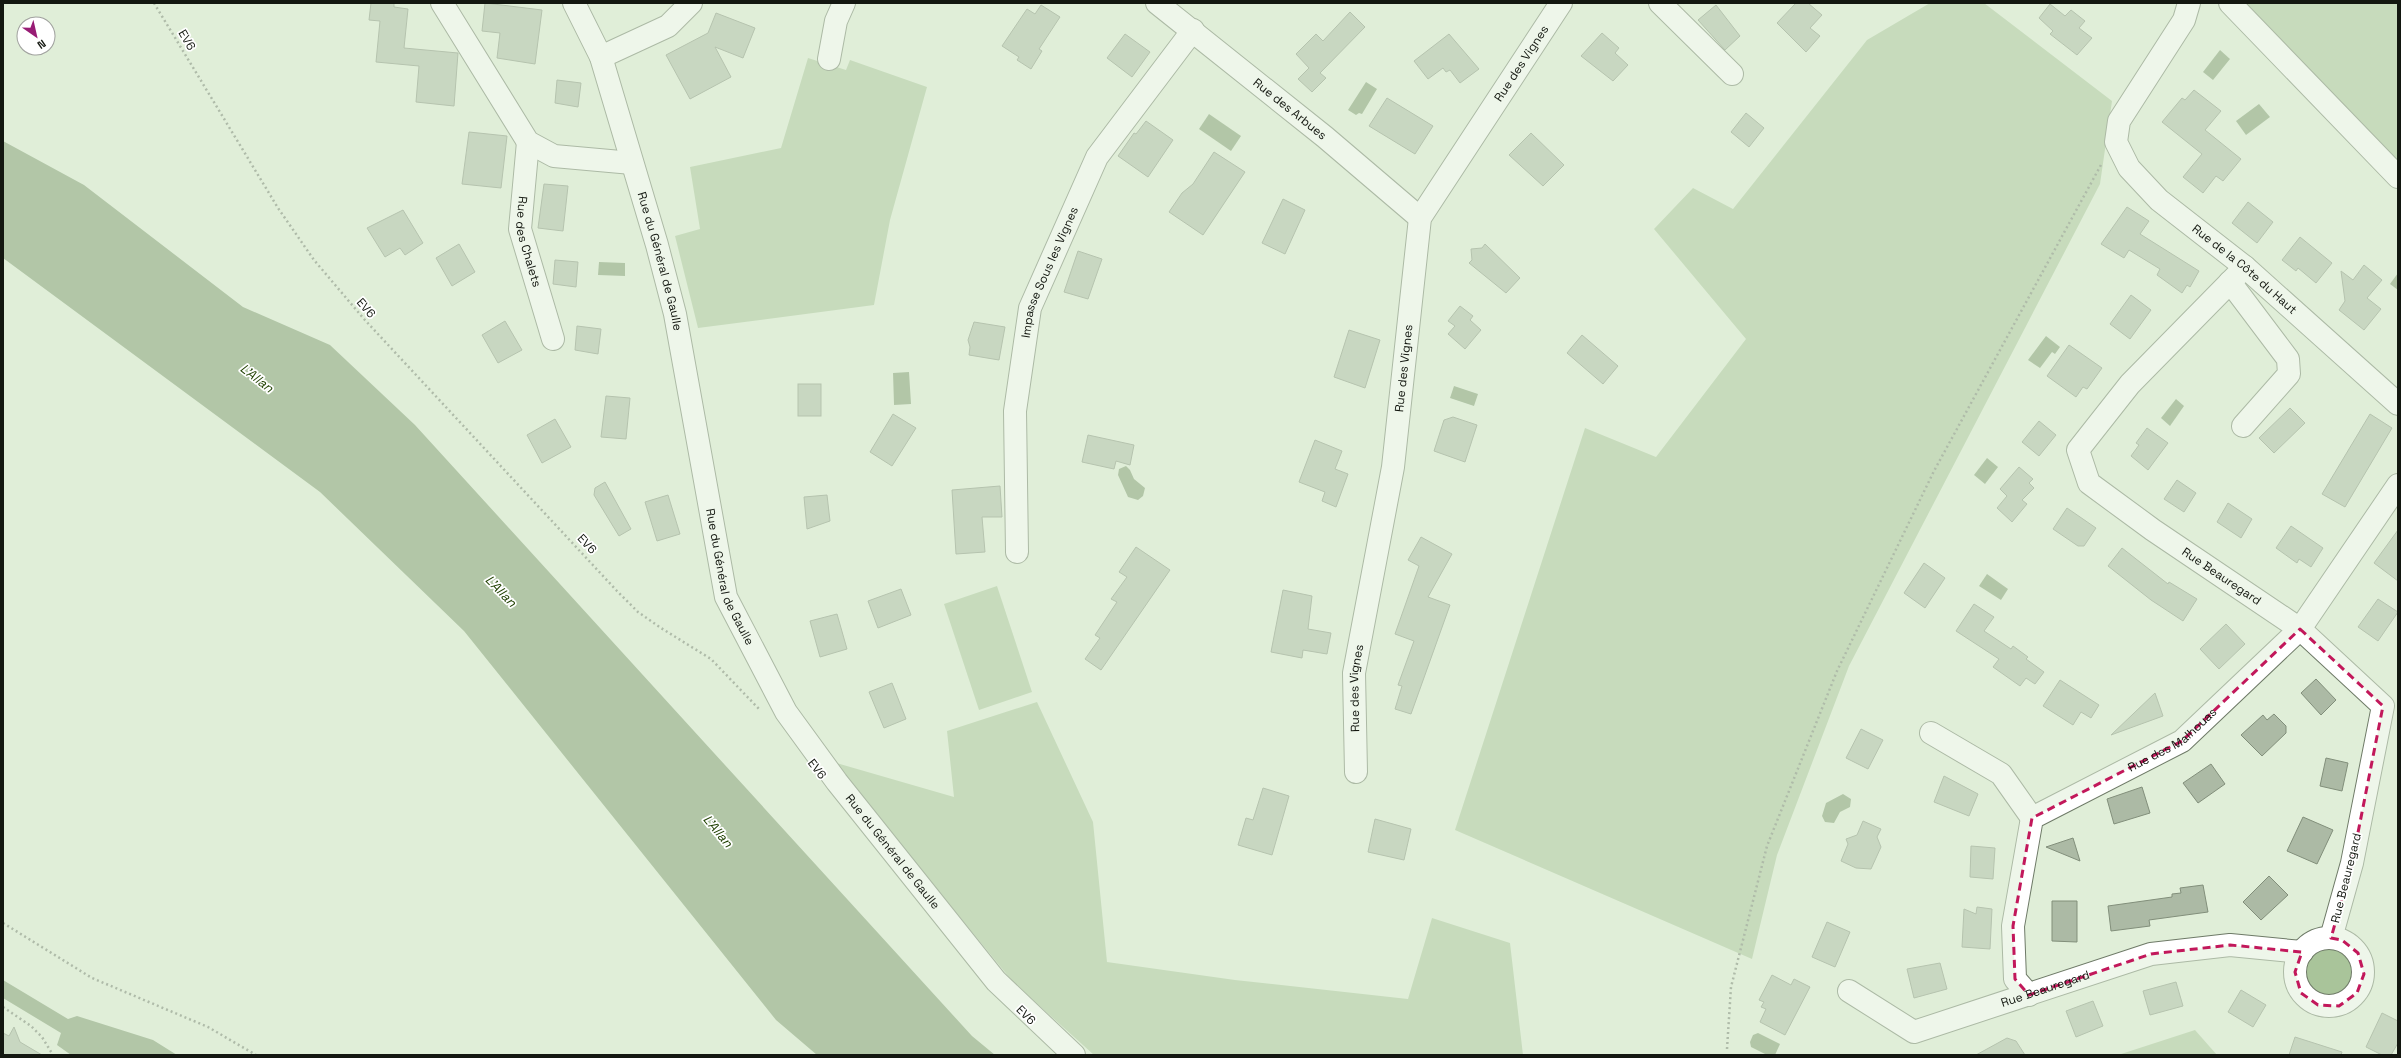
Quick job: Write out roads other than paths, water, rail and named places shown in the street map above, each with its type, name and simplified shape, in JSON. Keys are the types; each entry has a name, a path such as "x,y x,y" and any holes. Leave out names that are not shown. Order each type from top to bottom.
{"street":[{"path":"442,3 528,142 554,156 632,163"},
{"name":"Rue du Général de Gaulle","path":"574,3 602,57 657,245 675,314 726,597 786,712 837,782 996,981 1074,1055"},
{"path":"602,57 668,26 690,3"},
{"path":"829,59 836,21 844,3"},
{"name":"Rue des Arbues","path":"1157,3 1193,30 1420,218"},
{"name":"Rue des Vignes","path":"1356,772 1354,673 1393,466 1420,218 1560,3"},
{"path":"1660,3 1732,74"},
{"name":"Rue de la Côte du Haut","path":"2189,3 2184,20 2118,131 2129,168 2159,200 2245,267 2398,404"},
{"path":"2230,3 2398,177"},
{"name":"Impasse Sous les Vignes","path":"1017,552 1015,411 1030,308 1098,157 1193,30"},
{"name":"Rue des Chalets","path":"528,142 520,229 553,340"},
{"name":"Rue Beauregard","path":"2245,267 2130,384 2078,450 2089,483 2153,530 2300,629 2383,706 2352,862 2331,938"},
{"path":"2230,282 2288,359 2289,374 2243,426"},
{"name":"Rue des Malhouas","path":"2032,818 2182,740 2300,629 2398,485"},
{"path":"1931,733 2001,774 2032,818 2013,926 2015,979 2029,995"},
{"path":"2331,938 2346,943 2358,953 2364,974 2357,993 2339,1006 2318,1005 2301,992 2295,972 2296,962 2302,952 2310,944 2320,939 2331,938"},
{"name":"Rue Beauregard","path":"1849,991 1914,1032 2151,954 2230,945 2302,952"}],"water":[{"path":"2220,50 2230,59 2213,80 2203,72"},
{"path":"1366,82 1377,89 1362,114 1359,113 1356,115 1348,110"},
{"path":"2259,104 2270,117 2246,135 2236,121"},
{"path":"1209,114 1241,136 1231,151 1199,129"},
{"name":"L'Allan","path":"3,141 84,185 243,307 330,345 415,425 972,1036 995,1055 817,1055 776,1020 464,631 320,492 3,258"},
{"path":"599,262 625,263 625,276 598,275"},
{"path":"2398,273 2398,290 2390,284"},
{"path":"2046,336 2060,347 2055,354 2052,352 2040,368 2028,360"},
{"path":"909,372 911,404 894,405 893,373"},
{"path":"1454,386 1478,394 1474,406 1450,398"},
{"path":"2176,399 2184,406 2170,426 2161,418"},
{"path":"1987,458 1998,467 1985,484 1974,475"},
{"path":"1126,466 1130,470 1134,479 1145,488 1143,496 1138,500 1128,497 1118,475 1119,469"},
{"path":"1987,574 2008,589 2001,600 1979,586"},
{"path":"1843,794 1851,799 1850,807 1840,812 1834,823 1825,822 1822,816 1826,803"},
{"path":"3,980 68,1019 77,1016 153,1040 177,1055 71,1055 57,1045 61,1033 3,998"},
{"path":"1758,1033 1780,1044 1775,1055 1767,1055 1751,1047 1750,1042 1753,1035"}]}
